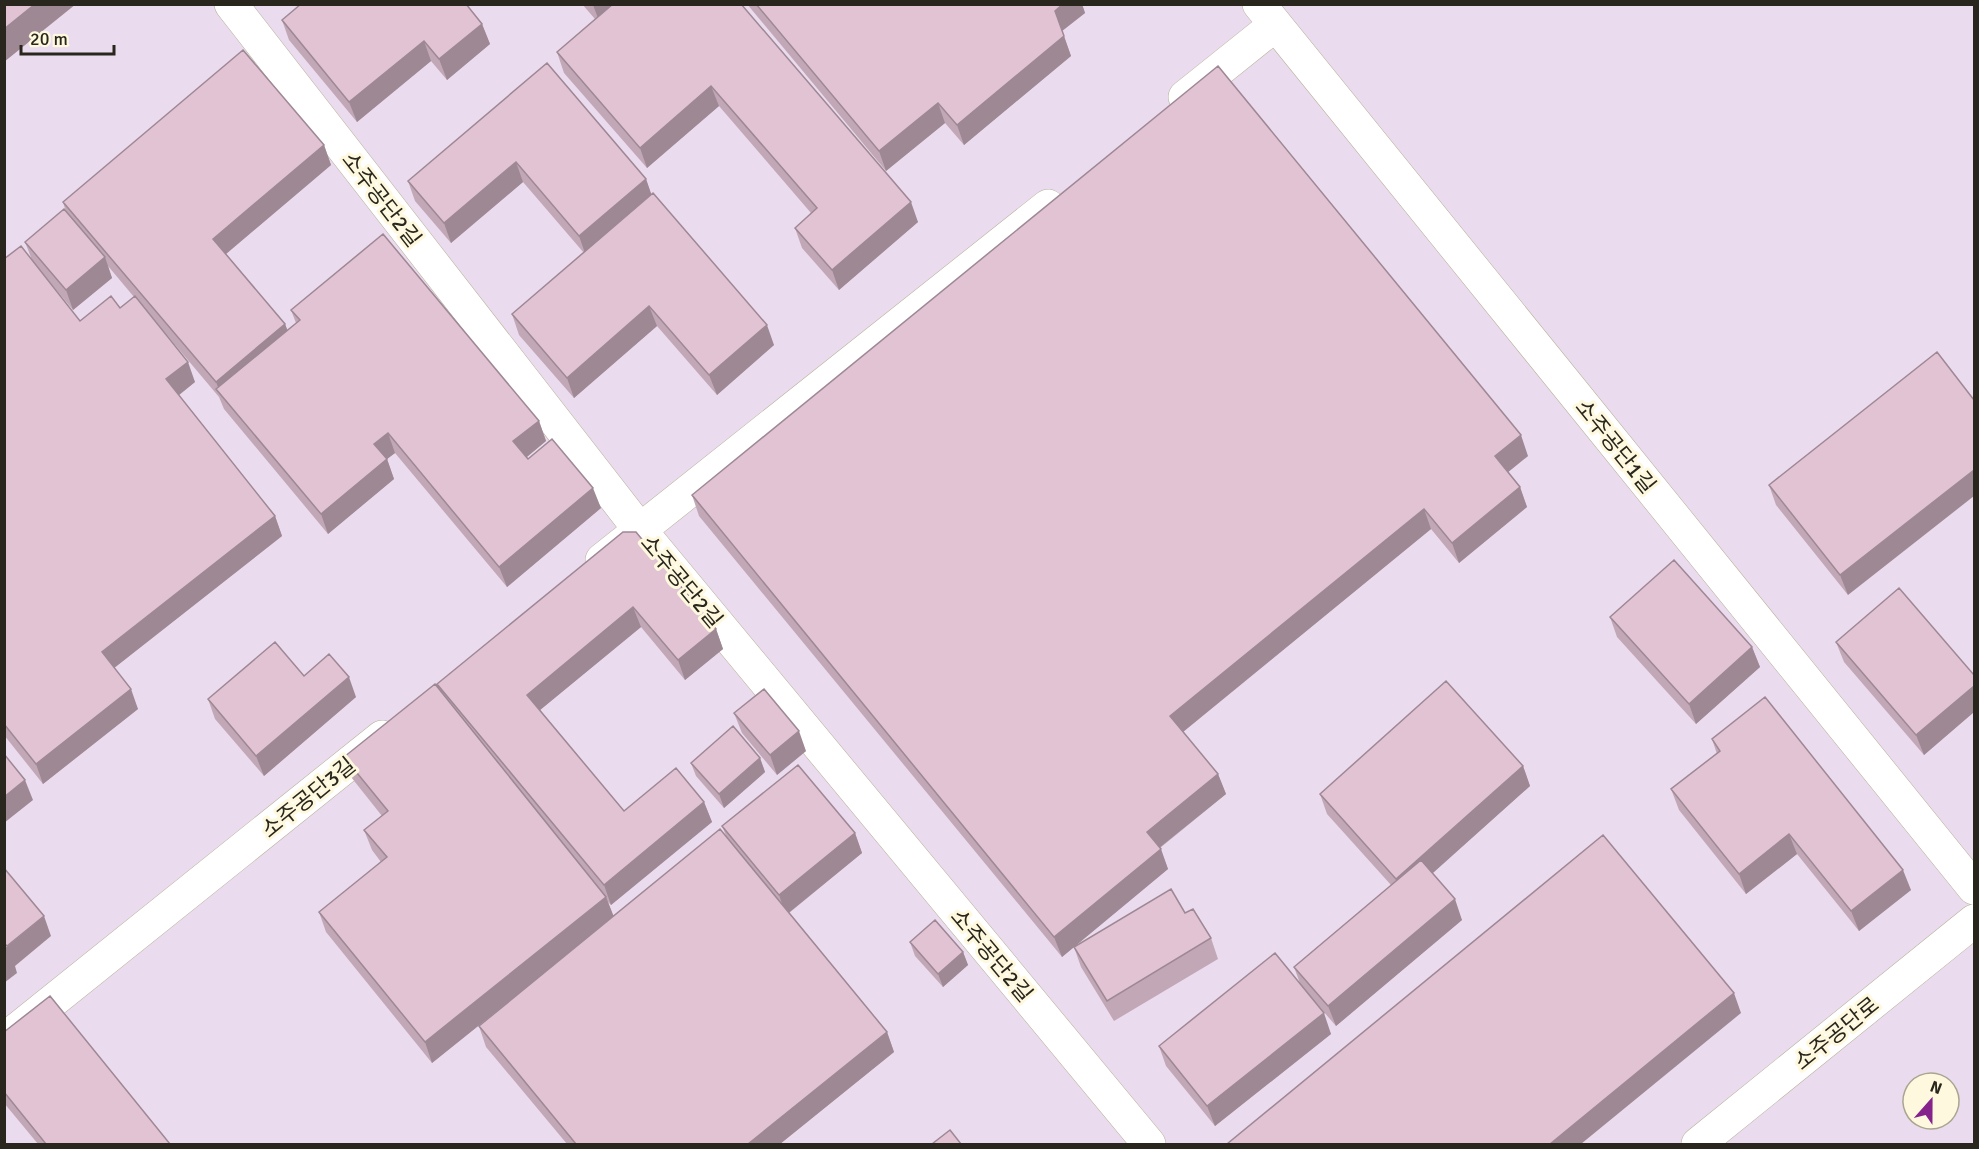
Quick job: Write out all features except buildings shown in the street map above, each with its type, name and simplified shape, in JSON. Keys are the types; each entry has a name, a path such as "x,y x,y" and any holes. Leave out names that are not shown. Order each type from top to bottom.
{"street":[{"name":"소주공단2길","path":"231,4 640,530 1149,1144"},
{"path":"1163,114 1267,15"},
{"name":"소주공단1길","path":"1267,15 1974,888"},
{"path":"584,575 1070,189"},
{"name":"소주공단3길","path":"4,1040 406,718"},
{"name":"소주공단로","path":"1698,1144 1974,921"}],"shaded area":[{"path":"5,5 1974,5 1974,1144 5,1144"}]}
